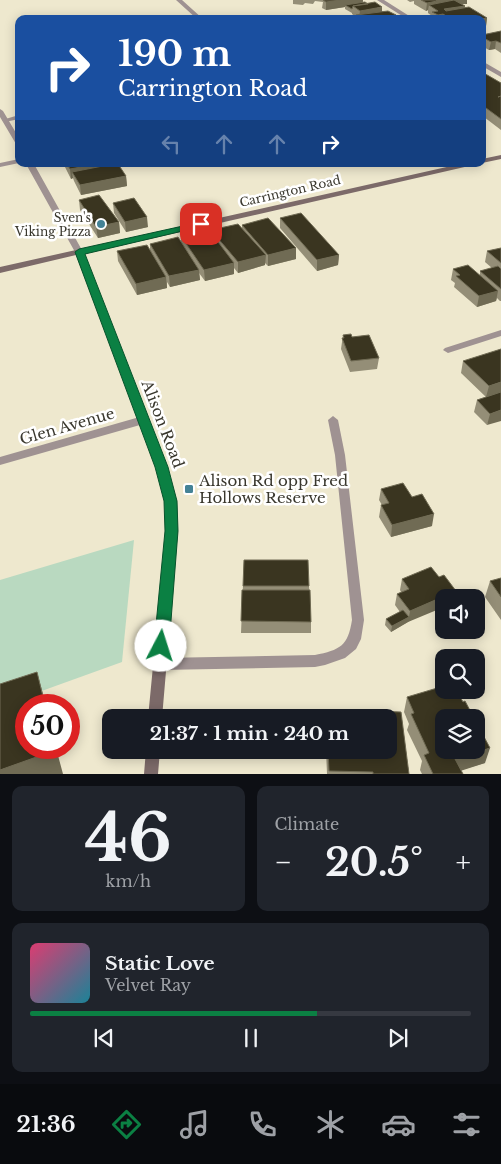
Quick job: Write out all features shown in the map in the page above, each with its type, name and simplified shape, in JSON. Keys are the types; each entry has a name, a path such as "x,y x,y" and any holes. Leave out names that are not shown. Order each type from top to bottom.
{"main road":[{"path":"486,160 501,156"},
{"name":"Carrington Road","path":"0,270 456,167"},
{"name":"Alison Road","path":"79,252 167,484 172,517 156,709"},
{"path":"150,774 151,759"}],"street":[{"path":"179,0 196,15"},
{"path":"380,0 404,15"},
{"path":"486,66 501,75"},
{"path":"0,111 15,137"},
{"path":"5,120 15,118"},
{"path":"0,165 15,162"},
{"name":"Alison Road","path":"32,167 79,252"},
{"path":"448,350 501,333"},
{"name":"Glen Avenue","path":"0,461 143,420"},
{"path":"160,664 315,661 334,658 349,649 357,636 358,620 340,455 333,420"}],"green space":[{"path":"134,540 122,662 33,694 15,694 15,701 0,706 0,580"}],"building":[{"path":"323,0 341,0 326,2"},
{"path":"421,0 436,0 437,1 427,3"},
{"path":"454,0 465,6 444,9 446,11 469,7 482,15 438,15 432,12 438,11 429,5"},
{"path":"365,2 368,4 353,6 352,9 345,5"},
{"path":"375,2 382,7 360,11 353,6"},
{"path":"388,11 396,15 356,15"},
{"path":"501,31 501,43 486,39 486,34"},
{"path":"486,74 501,83 501,119 486,108"},
{"path":"98,167 120,167 126,176 80,185 72,172"},
{"path":"99,195 119,222 96,227 79,200"},
{"path":"134,198 147,217 125,222 113,203"},
{"path":"301,213 339,255 317,260 280,218"},
{"path":"268,218 296,248 268,255 242,225"},
{"path":"238,224 266,255 238,262 211,230"},
{"path":"209,230 234,263 204,270 181,236"},
{"path":"178,237 199,270 169,276 150,244"},
{"path":"147,245 166,277 136,284 117,251"},
{"path":"501,248 501,263 487,251"},
{"path":"468,265 498,291 479,296 456,276 460,275 453,269"},
{"path":"498,266 501,269 501,289 480,271"},
{"path":"351,334 352,337 369,335 379,358 351,361 342,338 344,338 343,335"},
{"path":"501,349 501,382 489,386 463,361"},
{"path":"501,392 501,410 490,414 477,400"},
{"path":"403,483 412,497 422,494 434,514 392,525 381,505 389,503 381,489"},
{"path":"244,560 308,560 309,586 243,586"},
{"path":"431,567 439,577 444,575 454,589 435,589 435,600 410,611 397,594 409,589 402,579"},
{"path":"501,578 501,597 490,581"},
{"path":"242,590 310,590 311,622 241,621"},
{"path":"403,610 409,617 392,626 386,619"},
{"path":"37,672 42,694 15,694 15,759 31,759 0,770 0,684"},
{"path":"435,689 435,699 461,699 463,702 465,701 469,709 435,709 435,759 455,759 463,774 433,774 424,755 429,753 411,714 414,713 407,697"},
{"path":"397,712 401,712 409,774 329,771 328,759 397,759"},
{"path":"485,739 490,748 485,750"}],"place":[{"name":"Sven's Viking Pizza","path":"101,224"},
{"name":"Alison Rd opp Fred Hollows Reserve","path":"189,489"}],"route":[{"path":"161,646 172,531 171,501 162,467 79,252 201,224"}]}
